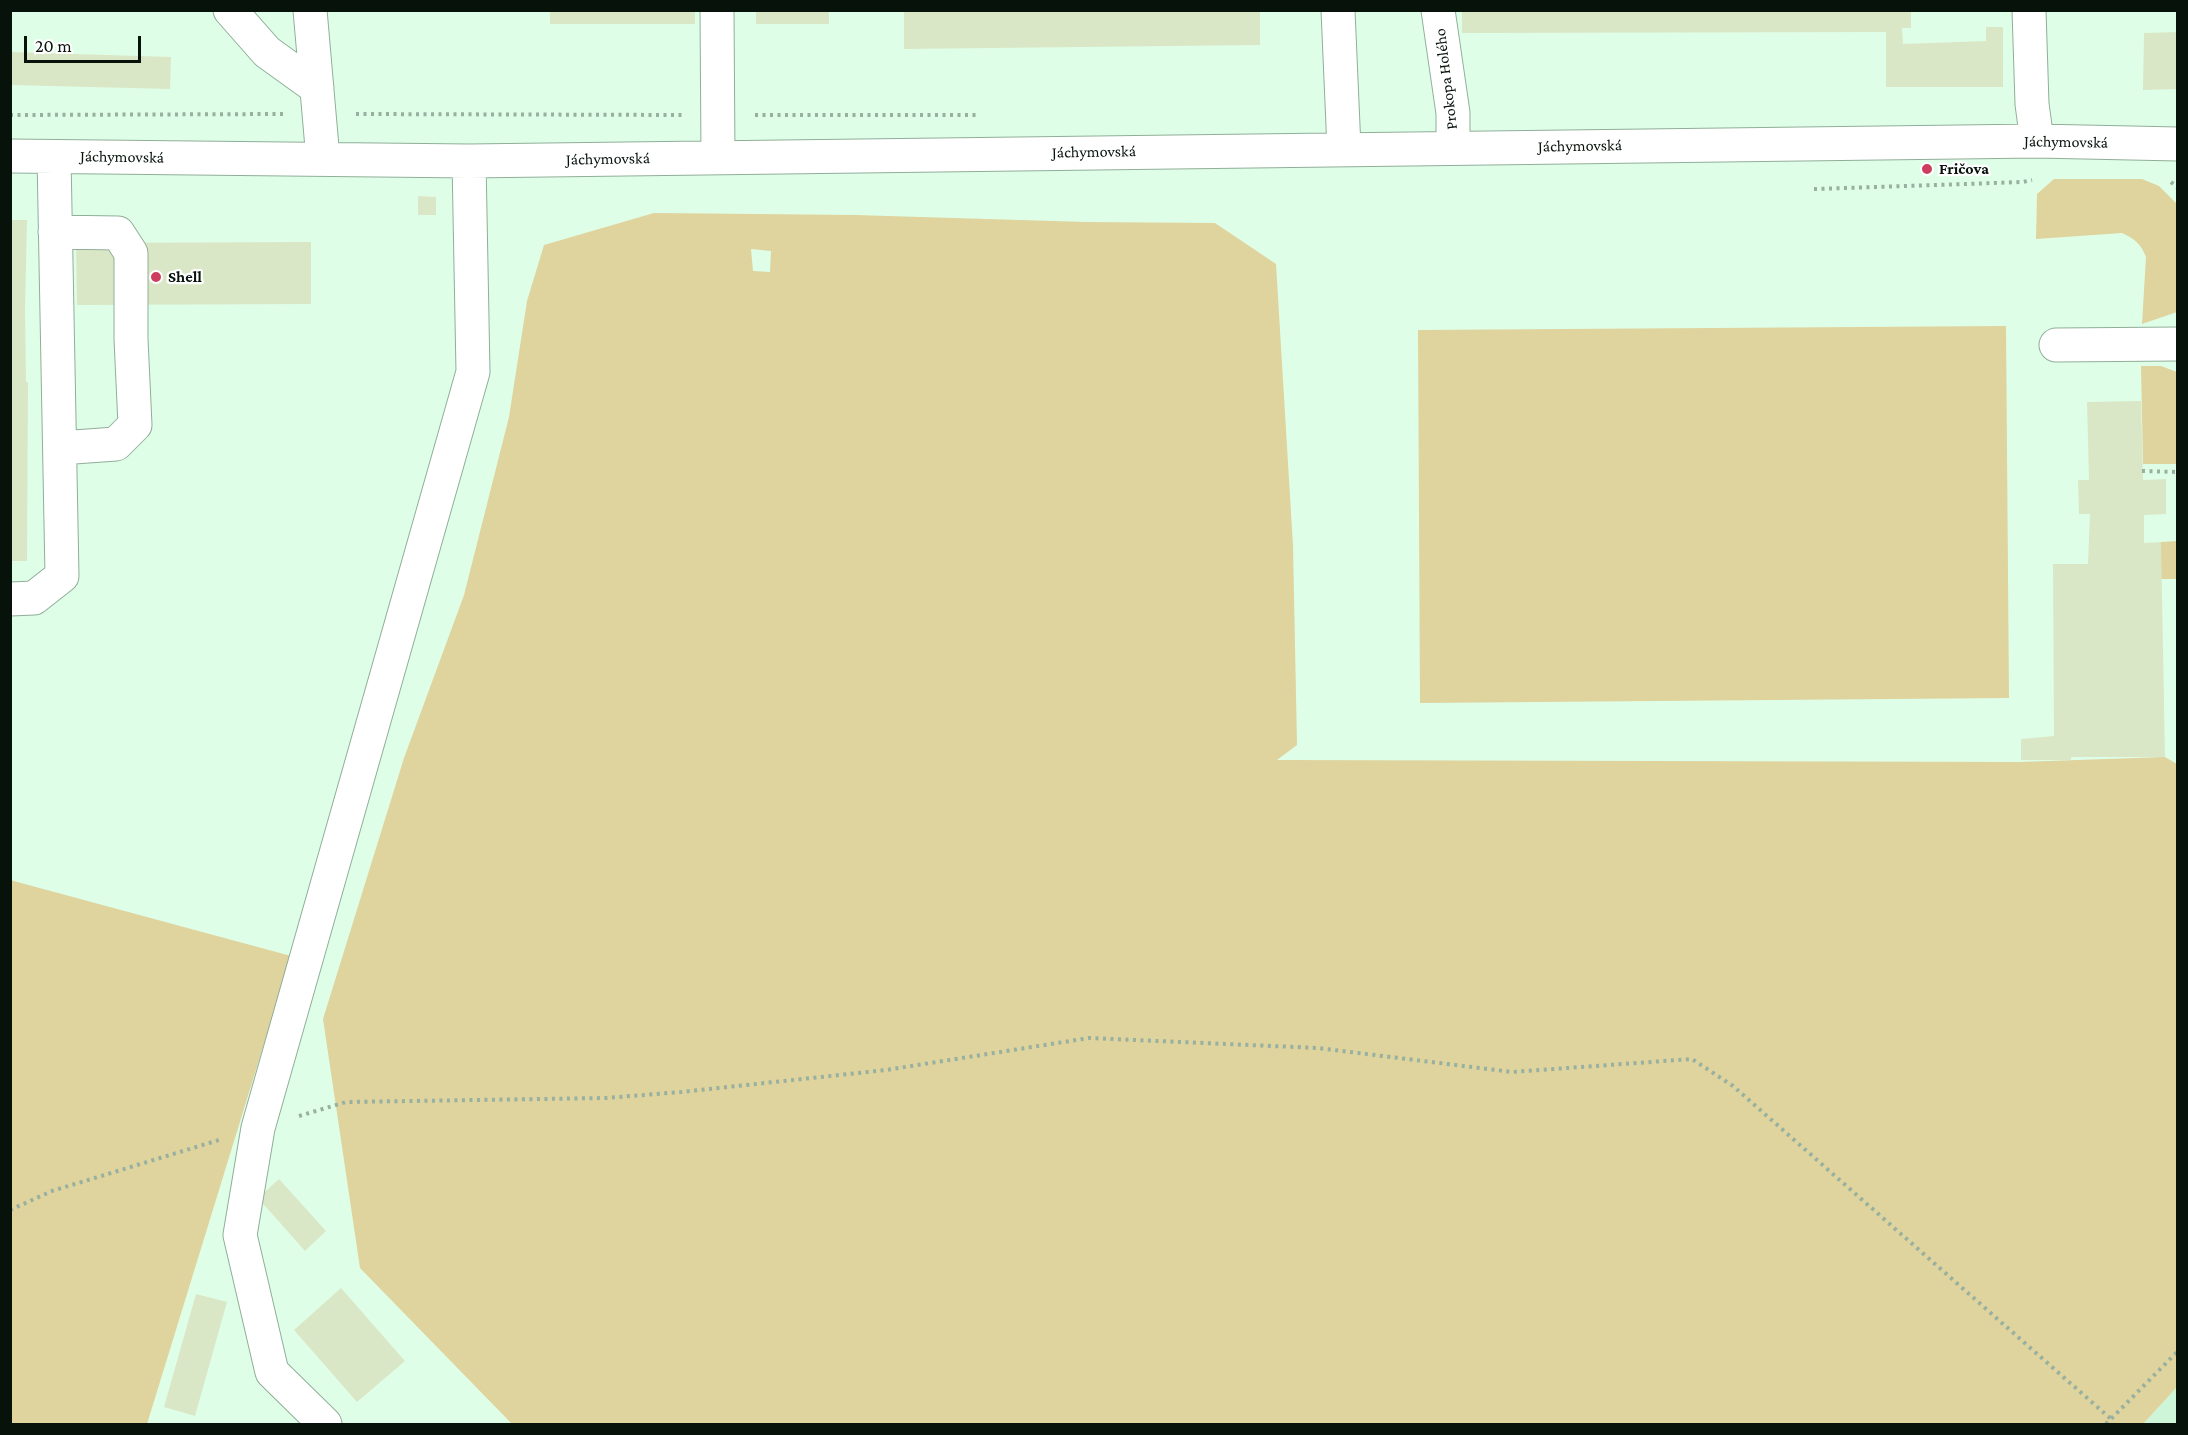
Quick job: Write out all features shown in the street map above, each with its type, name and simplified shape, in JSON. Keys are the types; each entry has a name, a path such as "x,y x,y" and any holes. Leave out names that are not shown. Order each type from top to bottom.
{"street":[{"path":"230,10 267,52 318,101"},
{"path":"310,10 323,159"},
{"path":"717,10 718,157"},
{"path":"1338,10 1344,148"},
{"name":"Prokopa Holého","path":"1438,10 1453,113 1453,148"},
{"path":"2029,10 2032,104 2037,141"},
{"name":"Jáchymovská","path":"10,156 469,161 1344,148 2037,141 2178,144"},
{"path":"10,599 34,598 62,576 54,157"},
{"path":"325,1425 272,1372 240,1234 258,1128 473,372 469,161"},
{"path":"55,232 118,233 131,253 135,425 116,444 60,448"},
{"path":"2056,345 2178,344"}],"path":[{"path":"10,116 318,101 718,115 981,115"},
{"path":"2142,471 2178,472"},
{"path":"10,1210 51,1191 345,1102 606,1098 681,1092 886,1070 1089,1038 1318,1048 1512,1072 1692,1059 1733,1086 2111,1419"},
{"path":"2106,1425 2178,1352"}],"shaded area":[{"path":"2054,179 2142,179 2159,186 2177,204 2177,312 2142,324 2146,257 2140,245 2127,235 2122,233 2036,239 2037,194"},
{"path":"654,213 1215,223 1276,264 1293,546 1297,745 1277,760 2019,762 2165,757 2177,764 2177,1387 2143,1424 512,1424 360,1268 323,1019 404,758 464,595 509,417 527,301 544,245","holes":["751,249 771,251 770,272 753,271"]},
{"path":"2006,326 2009,698 1420,703 1418,330"},
{"path":"2141,366 2161,366 2177,372 2177,464 2143,464"},
{"path":"2177,541 2177,579 2161,579 2161,542"},
{"path":"10,880 291,956 147,1424 11,1424"},
{"path":"2177,1387 2177,1424 2143,1424"}],"building":[{"path":"550,10 695,10 695,24 550,24"},
{"path":"756,10 829,10 829,24 756,24"},
{"path":"904,10 1260,10 1260,45 904,49"},
{"path":"1462,10 1911,10 1911,28 1902,28 1903,44 1986,41 1986,27 2003,27 2003,87 1886,87 1886,32 1462,33"},
{"path":"2178,32 2178,89 2143,90 2144,33"},
{"path":"10,52 171,57 170,89 10,85"},
{"path":"418,196 436,197 436,215 418,215"},
{"path":"10,220 27,220 25,308 26,382 28,382 27,561 10,561"},
{"path":"311,242 311,304 77,305 76,243"},
{"path":"2141,401 2143,480 2166,479 2166,514 2144,515 2144,543 2161,542 2165,757 2071,757 2071,760 2021,760 2021,739 2054,736 2053,564 2088,564 2090,514 2079,514 2078,480 2089,480 2087,402"},
{"path":"279,1179 326,1231 305,1251 258,1198"},
{"path":"341,1288 405,1361 357,1402 294,1330"},
{"path":"196,1294 227,1302 195,1416 164,1407"}],"place":[{"name":"Fričova","path":"1927,169"},
{"name":"Shell","path":"156,277"}]}
